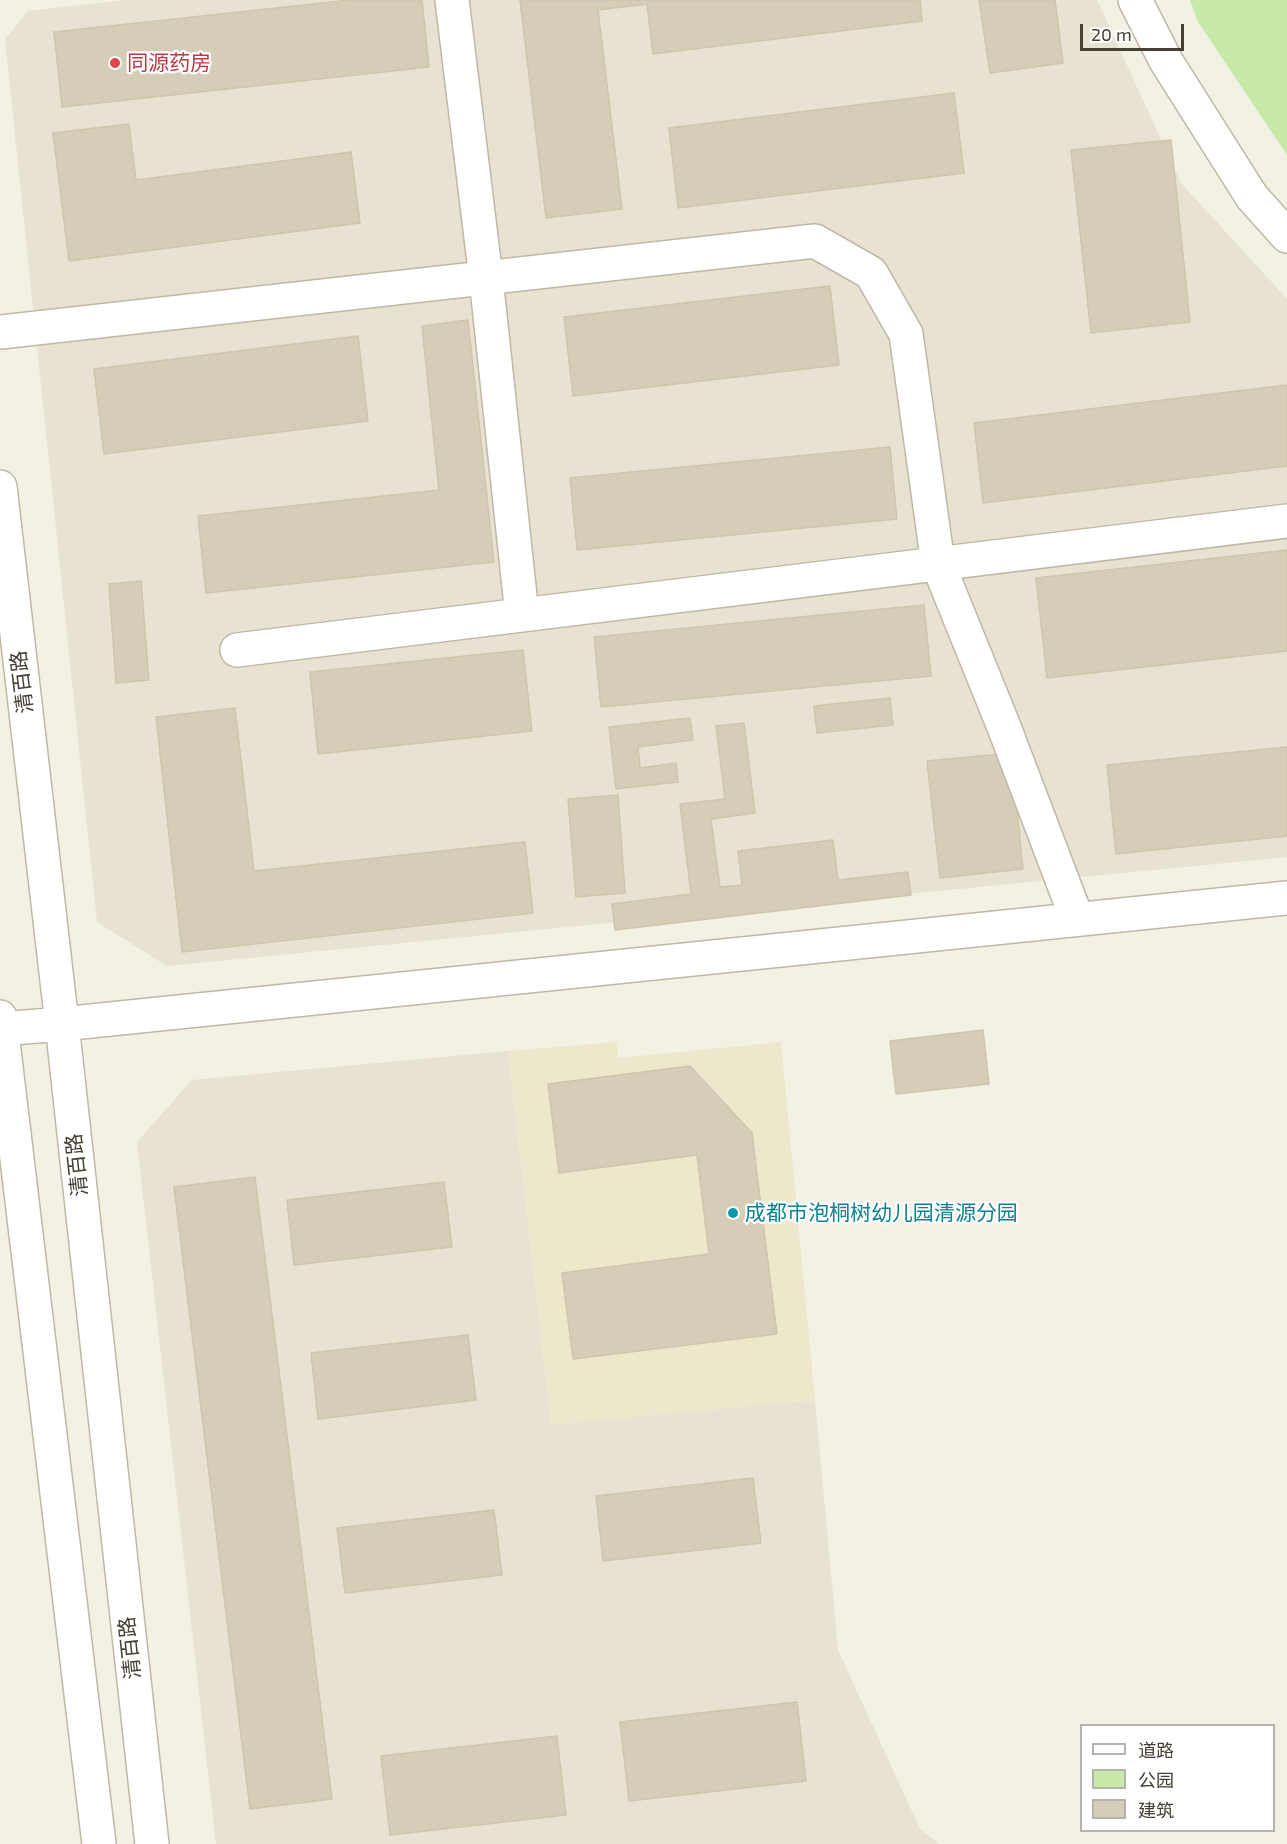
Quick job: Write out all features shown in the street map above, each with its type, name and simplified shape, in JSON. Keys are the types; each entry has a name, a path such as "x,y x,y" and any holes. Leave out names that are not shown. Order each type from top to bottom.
{"street":[{"path":"452,0 486,278 522,615"},
{"path":"1135,0 1166,61 1252,197 1287,236"},
{"path":"0,332 815,241 872,273 906,334 938,564 1004,727 1077,919"},
{"name":"清百路","path":"0,487 62,1024 152,1844"},
{"path":"237,650 1287,521"},
{"path":"99,1844 0,1025 62,1024 1287,898"}],"shaded area":[{"path":"125,0 1097,0 1181,183 1287,299 1287,857 167,966 97,922 5,39 28,11"},
{"path":"617,1042 618,1058 781,1042 815,1400 551,1425 508,1051"},
{"path":"508,1051 551,1424 815,1400 838,1650 920,1829 939,1844 216,1844 137,1142 192,1080"}],"green space":[{"path":"1190,0 1287,0 1287,155 1198,22"}],"building":[{"path":"350,0 422,0 429,67 62,107 54,32"},
{"path":"520,0 920,0 922,21 653,54 647,4 598,10 622,209 546,218"},
{"path":"979,0 1055,0 1063,63 990,73"},
{"path":"954,93 964,173 678,208 669,128"},
{"path":"129,124 136,180 351,152 360,223 69,261 53,133"},
{"path":"1171,140 1190,322 1091,333 1071,150"},
{"path":"830,286 839,365 573,396 564,317"},
{"path":"468,320 494,562 206,593 198,516 439,490 422,326"},
{"path":"358,336 368,421 104,454 94,369"},
{"path":"1287,385 1287,466 983,503 974,423"},
{"path":"890,447 897,519 577,550 570,478"},
{"path":"1287,550 1287,651 1047,678 1036,578"},
{"path":"141,581 149,680 116,683 109,584"},
{"path":"924,605 931,676 601,707 594,637"},
{"path":"523,650 532,731 318,754 310,672"},
{"path":"890,698 893,725 817,733 814,706"},
{"path":"235,708 254,871 525,842 533,913 182,952 156,717"},
{"path":"690,718 693,740 638,747 640,768 676,763 678,782 616,789 609,727"},
{"path":"744,723 755,813 711,819 720,887 742,885 738,851 833,840 838,880 908,872 911,895 615,930 612,904 691,894 680,804 725,799 716,726"},
{"path":"1287,747 1287,836 1116,854 1107,765"},
{"path":"1011,753 1023,869 940,878 927,761"},
{"path":"618,795 625,893 576,897 568,799"},
{"path":"983,1030 989,1084 896,1094 890,1041"},
{"name":"成都市泡桐树幼儿园清源分园","path":"690,1066 752,1133 777,1334 573,1359 562,1273 709,1254 697,1155 559,1173 548,1084"},
{"path":"255,1177 332,1799 250,1809 174,1187"},
{"path":"444,1182 452,1247 294,1265 287,1200"},
{"path":"468,1335 476,1400 318,1419 311,1353"},
{"path":"753,1478 761,1543 603,1561 596,1496"},
{"path":"494,1510 502,1575 345,1593 337,1528"},
{"path":"797,1702 806,1781 629,1801 620,1722"},
{"path":"557,1736 566,1815 390,1835 381,1756"}],"place":[{"name":"同源药房","path":"115,63"},
{"name":"成都市泡桐树幼儿园清源分园","path":"733,1213"}]}
